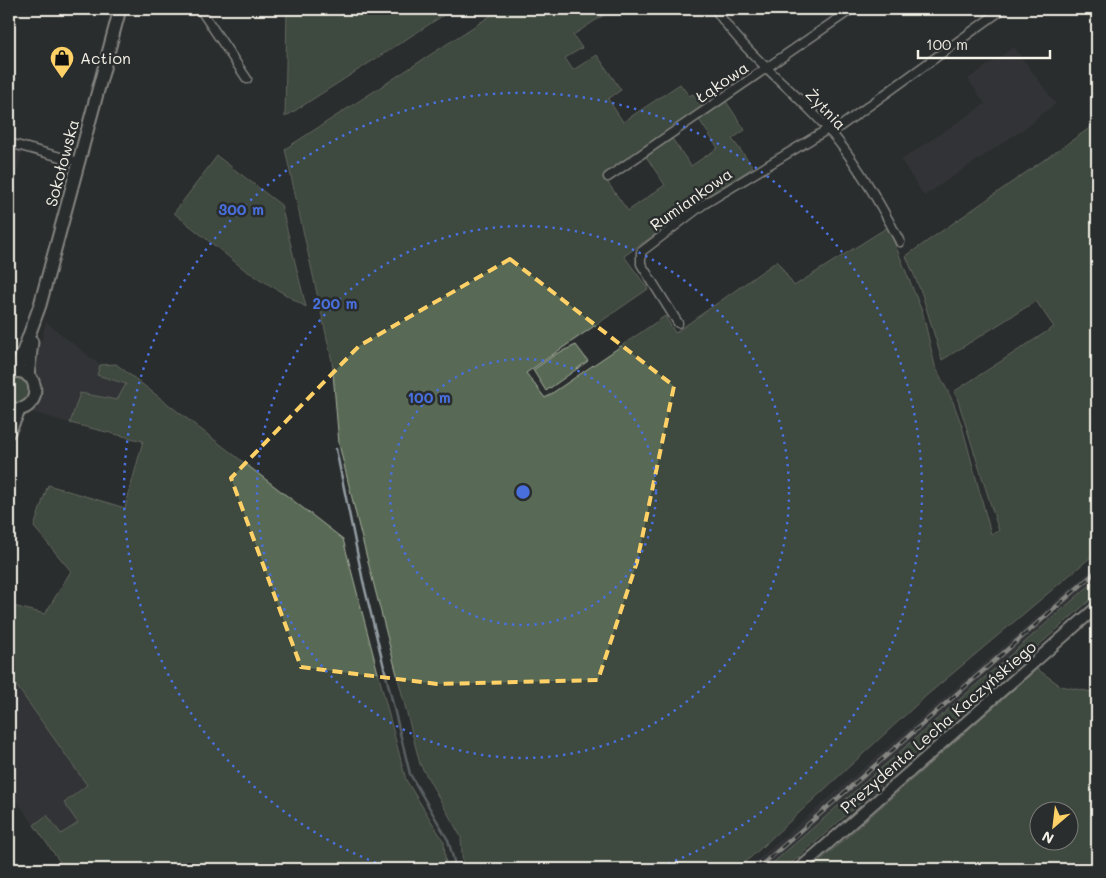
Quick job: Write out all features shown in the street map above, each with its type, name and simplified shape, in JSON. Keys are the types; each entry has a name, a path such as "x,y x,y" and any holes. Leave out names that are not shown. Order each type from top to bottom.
{"main road":[{"name":"Sokołowska","path":"13,372 34,325 120,9"},
{"name":"Sokołowska","path":"14,409 29,405 35,394 34,385 28,376 34,325"},
{"path":"13,372 28,376"},
{"path":"9,432 14,409"},
{"name":"Prezydenta Lecha Kaczyńskiego","path":"799,869 1097,607"}],"street":[{"path":"200,9 247,79"},
{"name":"Żytnia","path":"715,9 725,24 766,69 829,131 845,150 882,207 900,242"},
{"name":"Łąkowa","path":"608,177 852,9"},
{"path":"829,131 1003,9"},
{"name":"Rumiankowa","path":"678,323 641,264 641,252 704,204 829,131"},
{"path":"9,143 79,162"}],"highlighted area":[{"path":"510,259 674,386 637,562 598,680 437,684 301,667 231,478 359,346"}],"shaded area":[{"path":"1014,47 1056,104 1036,118 1034,122 924,196 901,160 985,104 968,79"},
{"path":"9,148 22,152 9,205"},
{"path":"46,322 100,365 97,375 126,385 117,400 80,393 70,423 31,412 38,404 42,394 41,385 34,369"},
{"path":"1097,565 1097,579 766,869 747,869"},
{"path":"9,675 87,785 64,802 78,823 61,834 47,815 34,825 17,801 9,806"}],"green space":[{"path":"287,9 453,9 285,117"},
{"path":"501,9 613,9 573,35 582,48 565,58 573,70 597,55 621,90 608,99 623,122 680,84 689,96 693,94 703,106 603,176 628,211 665,185 645,155 671,137 691,166 718,148 698,118 725,100 745,130 732,139 753,167 624,256 648,289 526,373 545,398 665,316 675,333 777,261 794,286 888,227 923,314 935,366 953,402 962,426 991,534 999,531 955,391 1054,327 1036,301 942,360 922,294 906,256 1097,123 1097,552 927,695 738,869 463,869 461,837 420,764 339,444 332,361 285,149"},
{"path":"217,156 281,205 306,307 245,270 174,213"},
{"path":"576,345 588,361 546,391 533,370 556,354"},
{"path":"116,364 343,539 406,780 444,842 446,869 65,869 34,825 47,815 61,834 78,823 64,803 87,785 9,675 9,605 45,614 71,571 34,527 48,485 125,508 143,441 70,423 80,393 117,400 126,384 97,375 100,365"},
{"path":"16,378 23,380 29,389 28,396 19,404 9,402 9,380"},
{"path":"1097,579 1097,594 785,869 766,869"},
{"path":"1037,669 1061,686 1097,693 1097,869 811,869"}],"waterway":[{"path":"336,449 363,581 410,774 448,840 454,861 453,869"}],"railway":[{"path":"757,869 1097,571"}],"place":[{"name":"Action","path":"62,79"}]}
